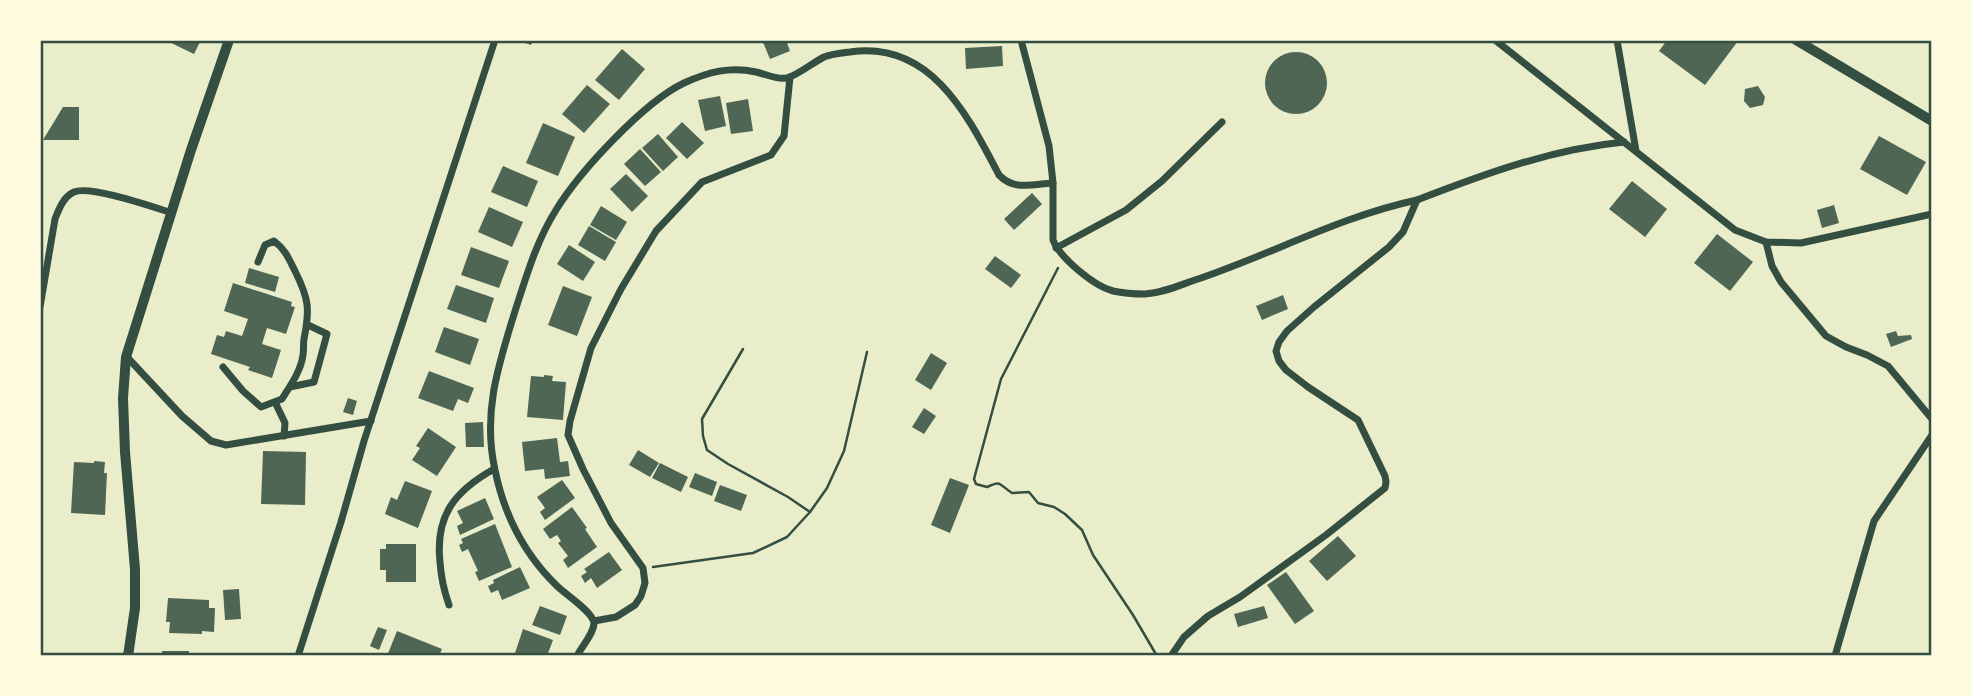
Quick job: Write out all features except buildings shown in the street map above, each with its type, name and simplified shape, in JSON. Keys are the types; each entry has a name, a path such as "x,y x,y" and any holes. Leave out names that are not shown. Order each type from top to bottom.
{"street":[{"path":"128,656 135,608 135,569 125,452 123,398 126,357 191,150 229,40"},
{"path":"298,656 495,40"},
{"path":"1021,40 1049,146 1053,183 1053,240 1064,256 1101,286 1114,291 1158,292 1235,267 1367,212 1417,200 1465,181 1567,150 1624,142"},
{"path":"1495,40 1735,230 1766,242 1801,243 1932,214"},
{"path":"1617,40 1637,152"},
{"path":"1796,40 1932,121"},
{"path":"577,656 592,631 594,621 590,614 556,586 531,557 520,539 494,469 491,406 497,370 527,271 542,236 556,209 575,184 633,121 682,84 710,73 736,68 780,79 790,77 828,55 854,51 882,52 907,60 925,70 946,89 963,110 999,175 1006,182 1013,186 1053,183"},
{"path":"594,621 616,617 635,605 645,583 643,568 611,523 568,435 591,348 621,289 656,231 702,182 771,155 783,136 790,77"},
{"path":"1056,247 1126,210 1162,181 1222,122"},
{"path":"40,307 55,219 67,197 76,191 86,191 172,213"},
{"path":"1171,656 1184,638 1208,616 1240,597 1326,535 1385,488 1385,476 1358,419 1286,370 1276,351 1287,331 1404,232 1417,200"},
{"path":"223,366 243,391 261,407 282,399 303,356 309,311 303,286 287,254 274,241 265,245 258,262"},
{"path":"1766,242 1772,267 1781,282 1826,336 1888,366 1932,419"},
{"path":"290,387 314,382 327,334 308,325"},
{"path":"126,357 211,441 226,446 371,421"},
{"path":"275,402 285,423 284,436"},
{"path":"1835,656 1874,521 1932,435"},
{"path":"449,605 443,589 438,544 442,520 457,498 476,479 494,469"}],"path":[{"path":"1064,256 1002,379 974,479 976,484 987,487 999,482 1012,492 1029,492 1038,503 1054,506 1082,530 1093,555 1157,656"},
{"path":"743,349 702,419 707,450 810,512"},
{"path":"643,568 753,553 787,537 827,488 844,451 867,352"}]}
